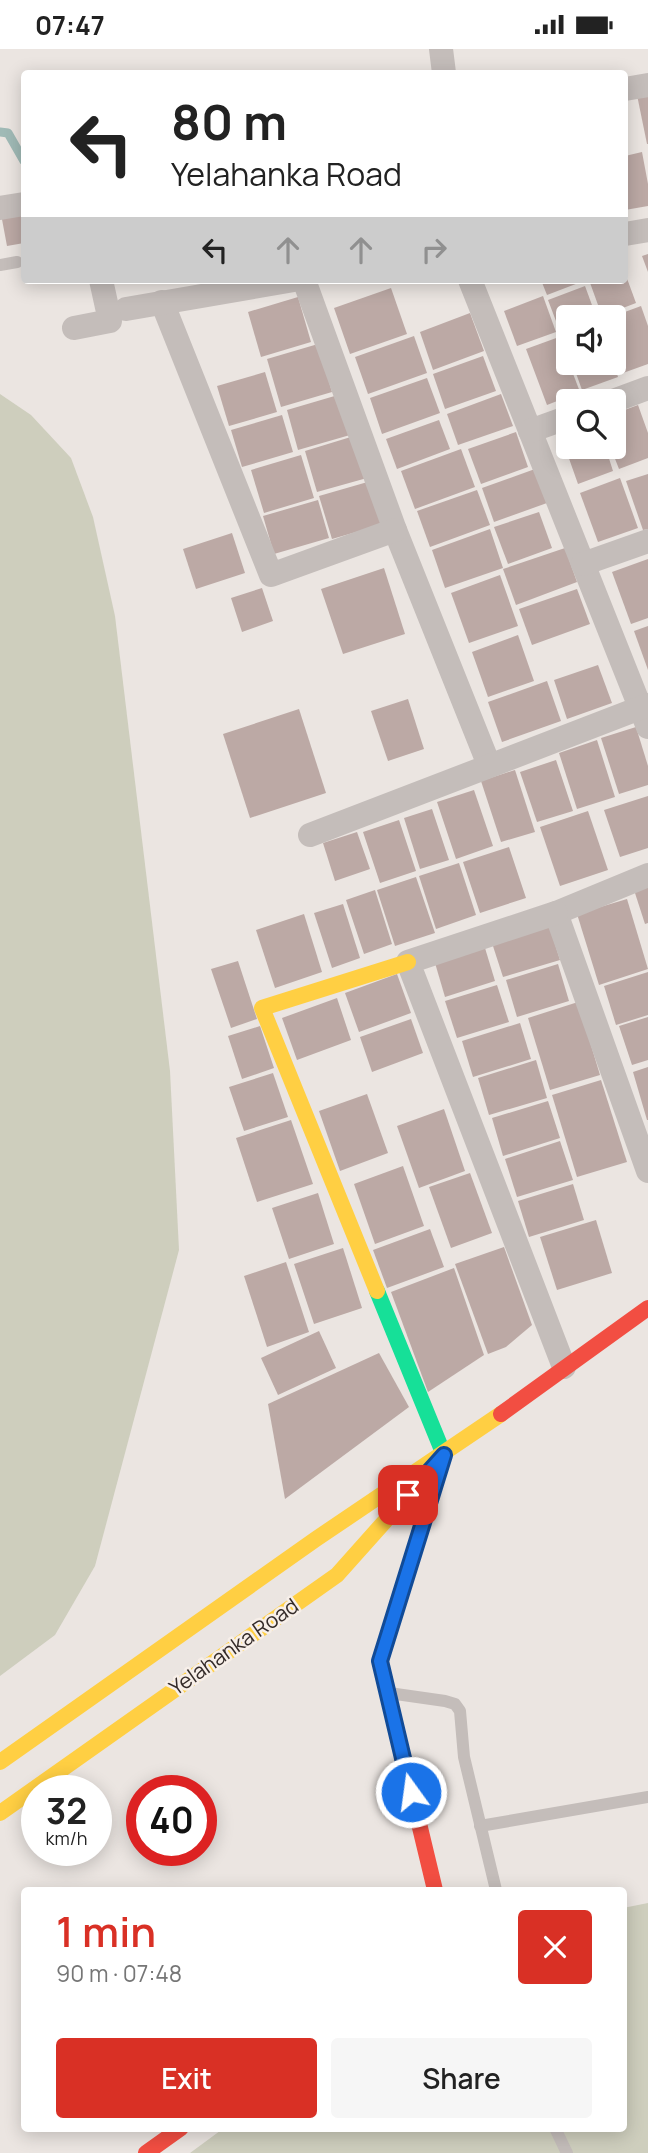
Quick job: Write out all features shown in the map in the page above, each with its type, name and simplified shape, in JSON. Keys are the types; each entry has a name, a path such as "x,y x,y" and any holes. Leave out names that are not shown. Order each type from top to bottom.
{"main road":[{"path":"408,962 262,1008 444,1455 380,1661 434,1887"},
{"name":"Yelahanka Road","path":"0,1762 316,1539 444,1455 648,1308"},
{"name":"Yelahanka Road","path":"0,1812 337,1574 444,1455"},
{"path":"146,2153 175,2132"}],"street":[{"path":"441,49 444,70"},
{"path":"628,88 648,85"},
{"path":"0,208 21,204"},
{"path":"628,233 648,230"},
{"path":"74,328 110,321 102,284"},
{"path":"126,309 240,284"},
{"path":"305,284 395,530 489,765"},
{"path":"310,835 489,765 645,713 472,284"},
{"path":"162,303 271,575 395,530"},
{"path":"626,396 648,388"},
{"path":"530,431 556,422"},
{"path":"583,564 648,541"},
{"path":"564,1367 408,962 556,913 648,875"},
{"path":"556,913 648,1171"}],"lane":[{"path":"0,265 18,263"},
{"path":"388,1693 445,1700 455,1704 460,1710 464,1757 495,1887"},
{"path":"480,1826 648,1797"},
{"path":"557,2132 567,2153"}],"green space":[{"path":"0,394 31,415 71,458 93,517 115,616 170,1071 179,1250 95,1566 55,1635 0,1676"},
{"path":"648,1903 648,2153 190,2153 219,2132 627,2132 627,1907"}],"building":[{"path":"648,93 648,144 647,144 637,95"},
{"path":"642,152 648,184 648,206 628,209 628,155"},
{"path":"21,210 21,244 7,246 1,214"},
{"path":"648,254 648,272 642,256"},
{"path":"628,281 636,303 626,307 598,305 590,284 628,284"},
{"path":"543,284 576,284 547,295"},
{"path":"585,286 592,305 556,305 556,321 548,300"},
{"path":"391,288 407,334 350,354 334,308"},
{"path":"543,296 556,332 517,346 504,311"},
{"path":"298,297 311,342 261,357 248,312"},
{"path":"641,306 648,326 648,364 626,372 626,312"},
{"path":"470,313 484,351 433,370 420,332"},
{"path":"414,336 427,373 368,394 355,357"},
{"path":"556,338 556,375 574,375 579,389 556,389 556,401 547,405 526,349"},
{"path":"318,344 332,392 281,407 267,359"},
{"path":"483,356 496,391 445,409 433,374"},
{"path":"265,372 277,412 229,426 217,386"},
{"path":"577,375 617,375 618,377 582,389"},
{"path":"427,378 440,413 382,434 370,398"},
{"path":"501,394 513,426 458,445 447,414"},
{"path":"338,395 350,435 298,450 287,410"},
{"path":"638,405 648,433 648,458 619,469 615,459 626,459 626,410"},
{"path":"282,415 293,452 242,467 231,430"},
{"path":"439,420 450,449 397,469 386,439"},
{"path":"516,432 528,467 481,484 468,449"},
{"path":"354,436 367,478 317,492 305,451"},
{"path":"461,449 475,487 415,509 401,471"},
{"path":"301,455 314,498 264,513 251,470"},
{"path":"569,459 609,459 613,471 578,484"},
{"path":"535,469 547,503 494,522 482,488"},
{"path":"648,474 648,529 643,530 626,481"},
{"path":"620,478 638,528 598,542 580,493"},
{"path":"371,481 384,524 332,539 319,496"},
{"path":"477,490 490,525 430,547 417,511"},
{"path":"318,500 329,538 274,554 263,516"},
{"path":"539,512 552,548 508,564 494,527"},
{"path":"490,529 503,568 445,588 432,550"},
{"path":"232,533 245,573 196,589 183,549"},
{"path":"565,548 577,582 516,605 503,569"},
{"path":"648,559 648,618 631,624 612,572"},
{"path":"384,568 405,634 343,654 321,589"},
{"path":"500,575 518,626 469,643 451,593"},
{"path":"262,588 273,621 242,632 231,598"},
{"path":"577,589 590,624 532,645 519,609"},
{"path":"648,626 648,670 634,631"},
{"path":"518,635 534,681 488,697 472,652"},
{"path":"598,665 612,703 567,719 554,680"},
{"path":"547,681 561,721 502,742 488,702"},
{"path":"408,699 424,749 388,761 371,711"},
{"path":"299,709 326,793 250,818 223,734"},
{"path":"636,727 648,766 648,785 619,794 601,738"},
{"path":"597,740 615,797 577,809 559,753"},
{"path":"556,760 573,811 537,822 520,772"},
{"path":"515,770 535,832 501,842 481,781"},
{"path":"474,790 493,846 456,859 437,802"},
{"path":"648,796 648,848 620,857 604,810"},
{"path":"432,809 449,860 420,869 404,818"},
{"path":"588,811 608,870 560,886 540,827"},
{"path":"399,820 416,871 380,883 363,832"},
{"path":"357,832 370,869 335,881 323,843"},
{"path":"509,847 526,898 480,913 463,862"},
{"path":"459,863 476,915 436,929 419,876"},
{"path":"416,877 435,933 395,946 377,890"},
{"path":"648,886 648,923 645,924 634,890"},
{"path":"375,890 392,944 364,954 346,900"},
{"path":"627,899 648,969 599,985 577,914"},
{"path":"343,904 360,958 332,968 314,913"},
{"path":"304,914 322,972 275,988 256,930"},
{"path":"549,925 560,960 503,977 492,943"},
{"path":"485,948 495,981 445,997 435,963"},
{"path":"238,961 257,1019 231,1028 211,969"},
{"path":"558,964 569,1001 517,1017 506,980"},
{"path":"648,972 648,1015 616,1025 604,986"},
{"path":"397,974 411,1013 359,1032 345,993"},
{"path":"497,985 509,1022 457,1038 445,1001"},
{"path":"337,998 351,1040 297,1060 282,1018"},
{"path":"578,1002 600,1075 550,1090 528,1018"},
{"path":"648,1017 648,1060 632,1065 619,1026"},
{"path":"411,1019 423,1053 372,1072 360,1037"},
{"path":"520,1023 531,1059 473,1077 462,1041"},
{"path":"260,1026 274,1068 242,1079 228,1036"},
{"path":"536,1060 547,1098 489,1115 478,1078"},
{"path":"648,1067 648,1120 647,1120 633,1072"},
{"path":"273,1073 288,1117 244,1131 229,1087"},
{"path":"601,1080 627,1162 577,1177 552,1095"},
{"path":"367,1094 388,1153 340,1171 319,1111"},
{"path":"548,1101 560,1138 503,1156 492,1118"},
{"path":"444,1109 465,1171 419,1188 397,1126"},
{"path":"291,1120 313,1184 257,1202 236,1138"},
{"path":"560,1141 573,1180 517,1197 505,1159"},
{"path":"403,1166 424,1226 375,1244 354,1184"},
{"path":"470,1173 492,1233 451,1248 429,1187"},
{"path":"573,1184 584,1220 529,1237 518,1201"},
{"path":"318,1193 334,1244 289,1259 272,1208"},
{"path":"596,1220 612,1273 557,1290 540,1237"},
{"path":"430,1229 444,1267 387,1288 373,1250"},
{"path":"504,1247 532,1325 506,1347 488,1354 455,1264"},
{"path":"343,1248 362,1308 314,1324 294,1264"},
{"path":"286,1262 309,1332 267,1347 244,1276"},
{"path":"454,1268 484,1355 428,1392 391,1292"},
{"path":"319,1331 336,1368 278,1395 261,1358"},
{"path":"379,1353 409,1407 285,1499 268,1404"}],"waterway":[{"path":"0,132 8,133 21,156"}],"traffic: fast":[{"path":"377,1291 444,1455 416,1545"}],"traffic: slow":[{"path":"377,1291 262,1008 408,962"},
{"path":"0,1762 316,1539 501,1414"},
{"path":"0,1813 337,1575 411,1492"}],"traffic: jam":[{"path":"501,1414 648,1308"},
{"path":"416,1545 380,1661 434,1887"},
{"path":"146,2153 175,2132"}],"route":[{"path":"408,1495 444,1455 380,1661 411,1792"}]}
